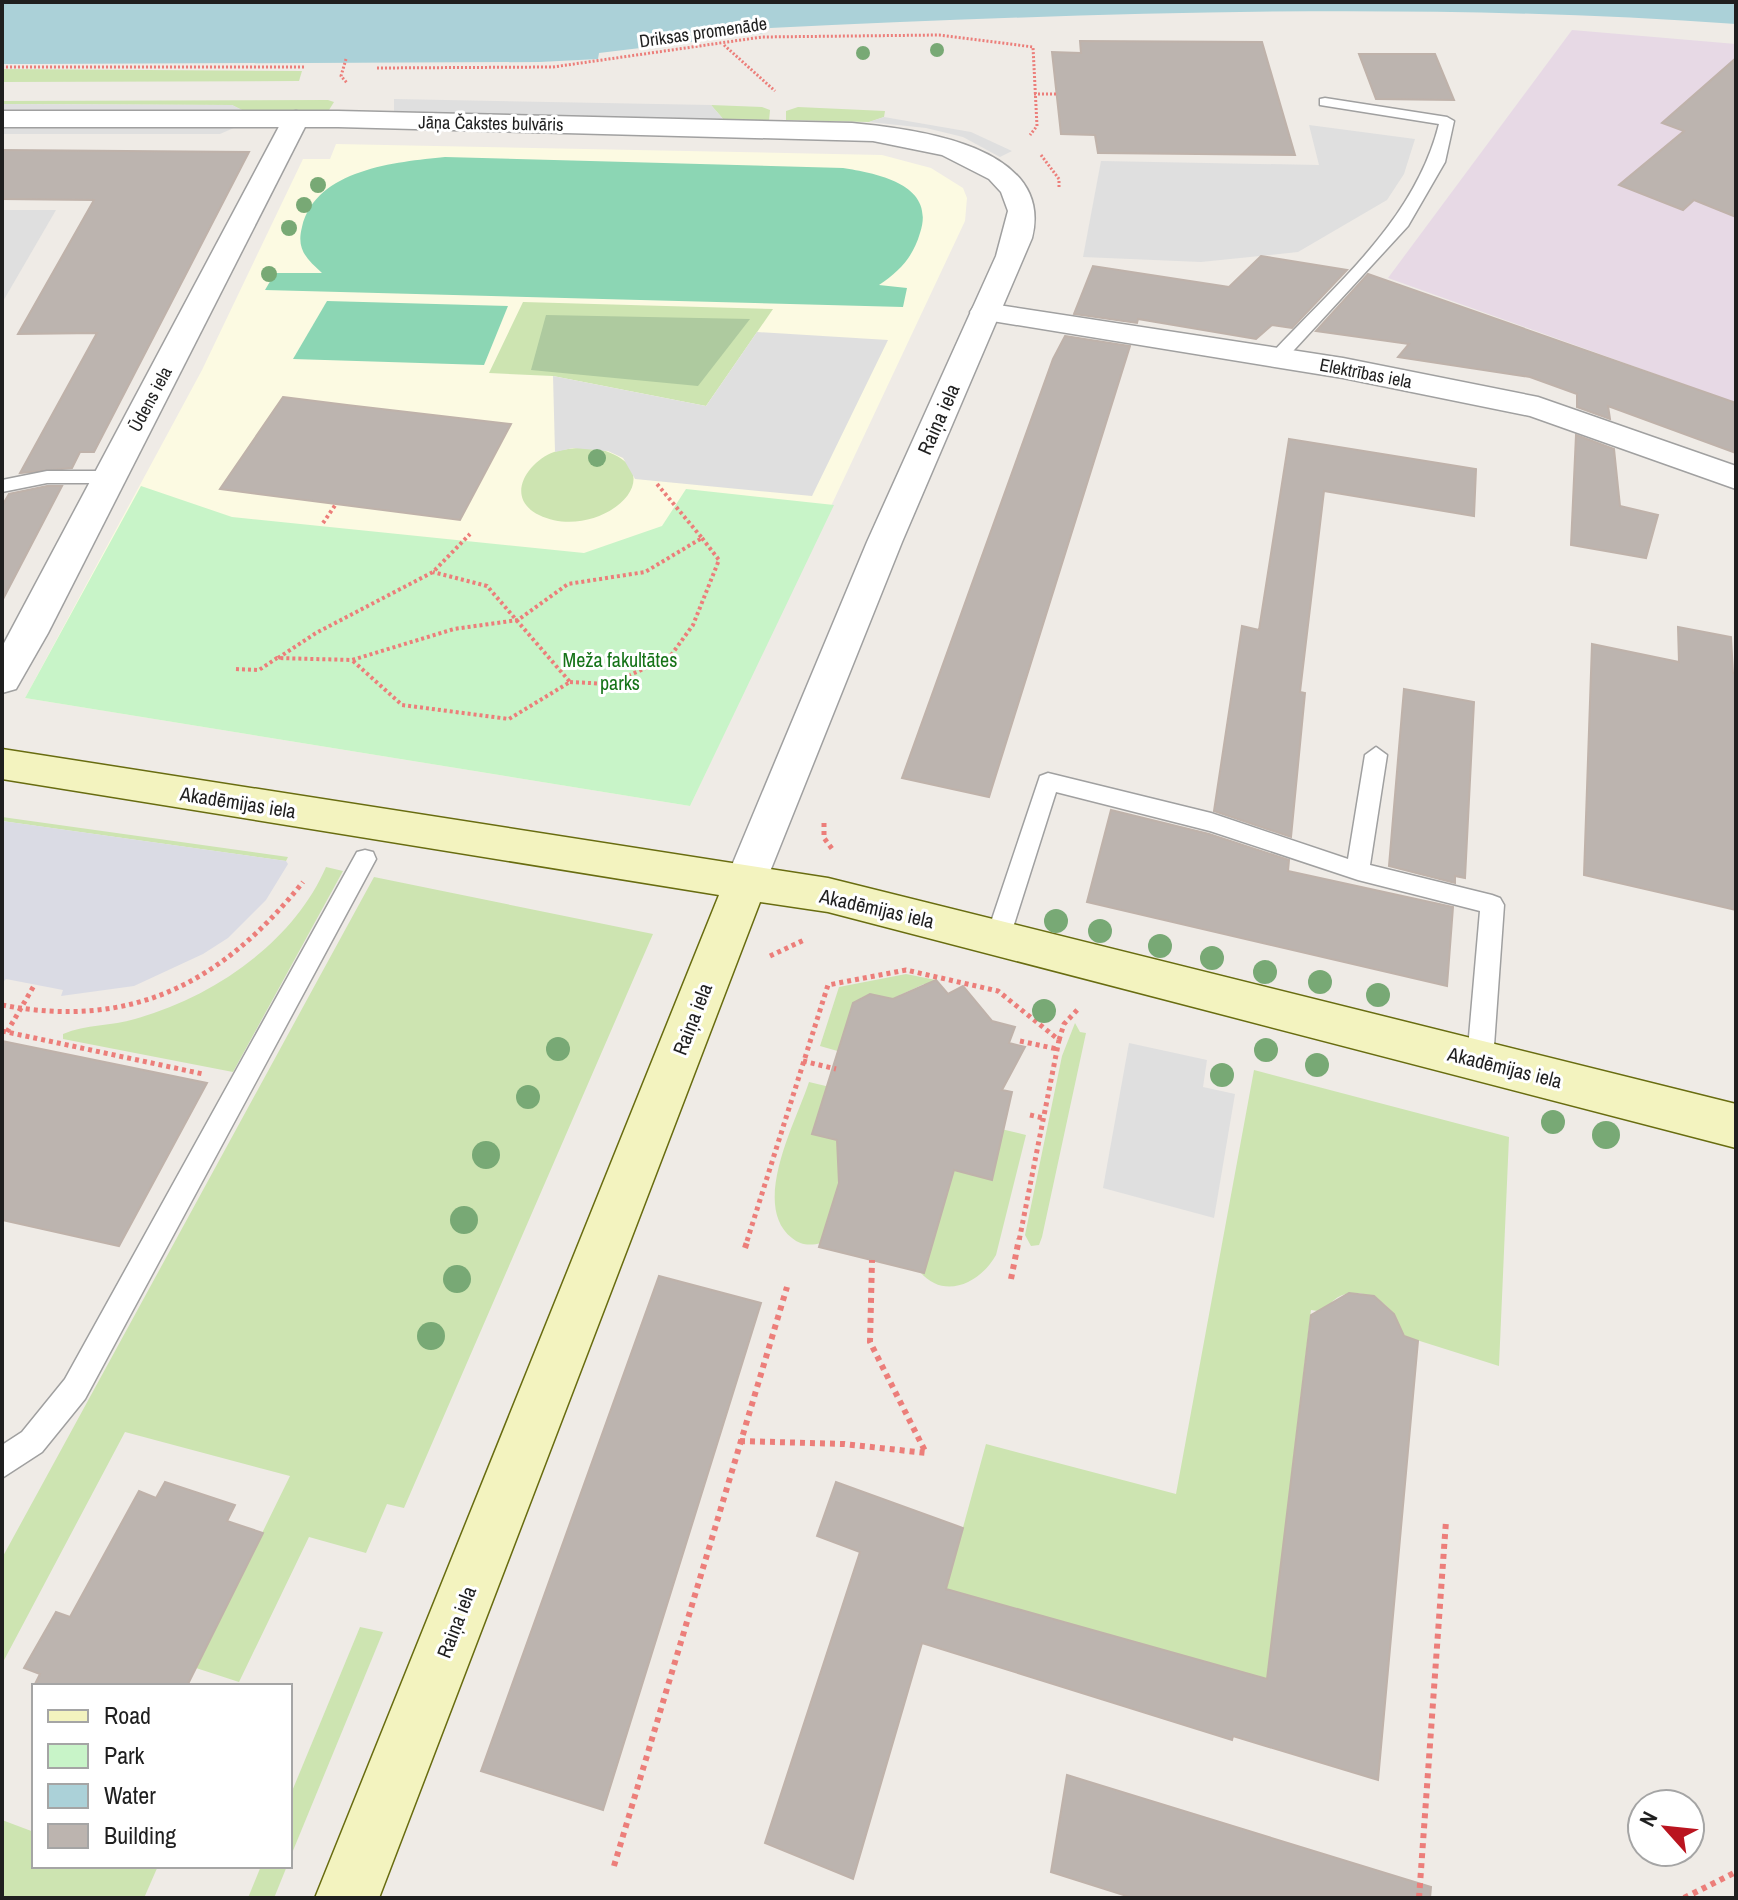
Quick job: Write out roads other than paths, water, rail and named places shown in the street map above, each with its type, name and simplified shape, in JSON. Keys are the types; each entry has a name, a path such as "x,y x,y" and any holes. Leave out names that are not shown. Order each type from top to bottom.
{"main road":[{"name":"Akadēmijas iela","path":"2,764 847,899 1736,1126"},
{"name":"Raiņa iela","path":"347,1898 746,882"}],"street":[{"name":"Jāņa Čakstes bulvāris","path":"2,119 296,119 852,131 889,134 977,159"},
{"name":"Ūdens iela","path":"2,679 296,119"},
{"name":"Raiņa iela","path":"746,882 788,772 1014,248 1022,213 1014,192 996,171 977,159"},
{"name":"Elektrības iela","path":"985,312 1277,358 1538,407 1736,478"}],"lane":[{"path":"1277,358 1402,223 1437,162 1447,121 1325,102"},
{"path":"2,486 47,477 109,477"},
{"path":"1358,871 1376,755"},
{"path":"998,937 1048,782 1211,822 1358,871 1492,905 1480,1060"},
{"path":"2,1463 32,1442 75,1389 365,859"}],"water":[{"path":"2,2 1736,2 1736,24 1615,17 1374,11 1132,14 770,28 764,33 599,53 598,59 540,62 2,64"}],"park label":[{"name":"Meža fakultātes parks","path":"620,670"}]}
